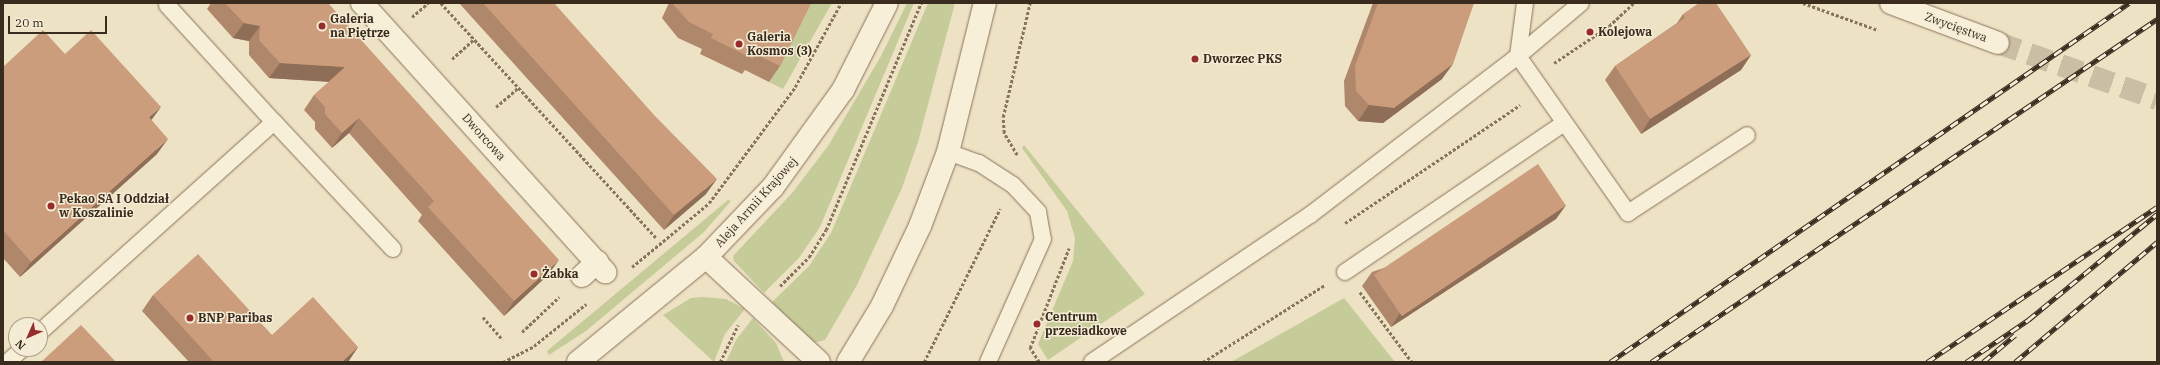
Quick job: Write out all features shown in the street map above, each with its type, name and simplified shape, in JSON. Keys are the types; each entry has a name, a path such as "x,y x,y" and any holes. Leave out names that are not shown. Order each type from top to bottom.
{"street":[{"name":"Dworcowa","path":"362,3 602,270"},
{"name":"Aleja Armii Krajowej","path":"578,362 706,256 773,187 809,141 843,90 887,3"},
{"path":"848,362 882,306 920,226 948,152 985,3"},
{"name":"Zwycięstwa","path":"1891,3 1998,43"},
{"path":"706,256 818,362"}],"lane":[{"path":"1525,3 1518,56 1563,124 1628,213 1747,135"},
{"path":"1092,362 1310,215 1518,56 1581,3"},
{"path":"167,4 274,122 393,249"},
{"path":"48,325 274,122"},
{"path":"1346,272 1563,124"},
{"path":"948,152 979,163 1013,186 1038,212 1043,239 988,362"}],"path":[{"path":"441,3 656,238"},
{"path":"602,270 709,203 795,87 841,3"},
{"path":"773,292 804,262 826,230 921,3"},
{"path":"1343,224 1540,91 1547,67 1609,26 1634,3"},
{"path":"924,362 956,302 988,226 1002,207"},
{"path":"1203,362 1346,272 1412,362"},
{"path":"522,332 559,296"},
{"path":"503,362 534,346 589,302"},
{"path":"483,317 503,340"},
{"path":"720,362 742,321"}],"green space":[{"path":"807,3 832,3 783,89 769,82"},
{"path":"907,3 914,3 820,227 799,258 764,293 734,261 733,256 792,193 828,146 881,56"},
{"path":"928,3 955,3 918,142 902,188 857,285 825,340 813,343 772,302 809,266 831,233"},
{"path":"1024,145 1145,294 1048,360 1038,344 1073,261 1075,238 1067,211 1022,148"},
{"path":"728,200 731,201 704,232 586,331 549,355 547,351"},
{"path":"703,297 726,299 745,309 725,334 714,362 663,315 691,298"},
{"path":"1344,298 1395,362 1231,362"},
{"path":"753,318 776,343 784,362 726,362 736,340"}],"building":[{"path":"225,3 328,3 559,260 514,301 428,207 434,201 359,118 342,133 325,114 325,107 314,95 345,67 280,63 259,40 260,26 244,23"},
{"path":"483,3 554,3 655,116 717,179 674,215"},
{"name":"Galeria Kosmos (3)","path":"672,3 811,3 780,66 755,54 753,59 711,38 713,34 689,22"},
{"path":"1378,3 1474,3 1453,64 1394,108 1369,105 1356,91 1355,66"},
{"path":"1699,3 1716,3 1751,55 1650,119 1615,66 1685,18 1683,14"},
{"name":"Pekao SA I Oddział w Koszalinie","path":"43,30 65,54 91,30 161,107 149,117 168,139 31,262 3,230 3,67"},
{"path":"1538,164 1566,205 1402,316 1374,275"},
{"name":"BNP Paribas","path":"198,254 272,335 313,297 358,347 342,362 214,362 153,295"},
{"path":"81,325 116,362 41,362"}],"tunnel":[{"path":"1998,43 2157,99"}],"railway":[{"path":"1610,362 2129,3"},
{"path":"1651,362 2157,19"},
{"path":"1927,362 2157,207"},
{"path":"1966,362 2028,320 2157,214"},
{"path":"2015,362 2157,242"},
{"path":"1983,362 2015,335"}],"place":[{"name":"Galeria na Piętrze","path":"322,26"},
{"name":"Kolejowa","path":"1590,32"},
{"name":"Galeria Kosmos (3)","path":"739,44"},
{"name":"Dworzec PKS","path":"1195,59"},
{"name":"Pekao SA I Oddział w Koszalinie","path":"51,206"},
{"name":"Żabka","path":"534,274"},
{"name":"BNP Paribas","path":"190,318"},
{"name":"Centrum przesiadkowe","path":"1037,324"}]}
